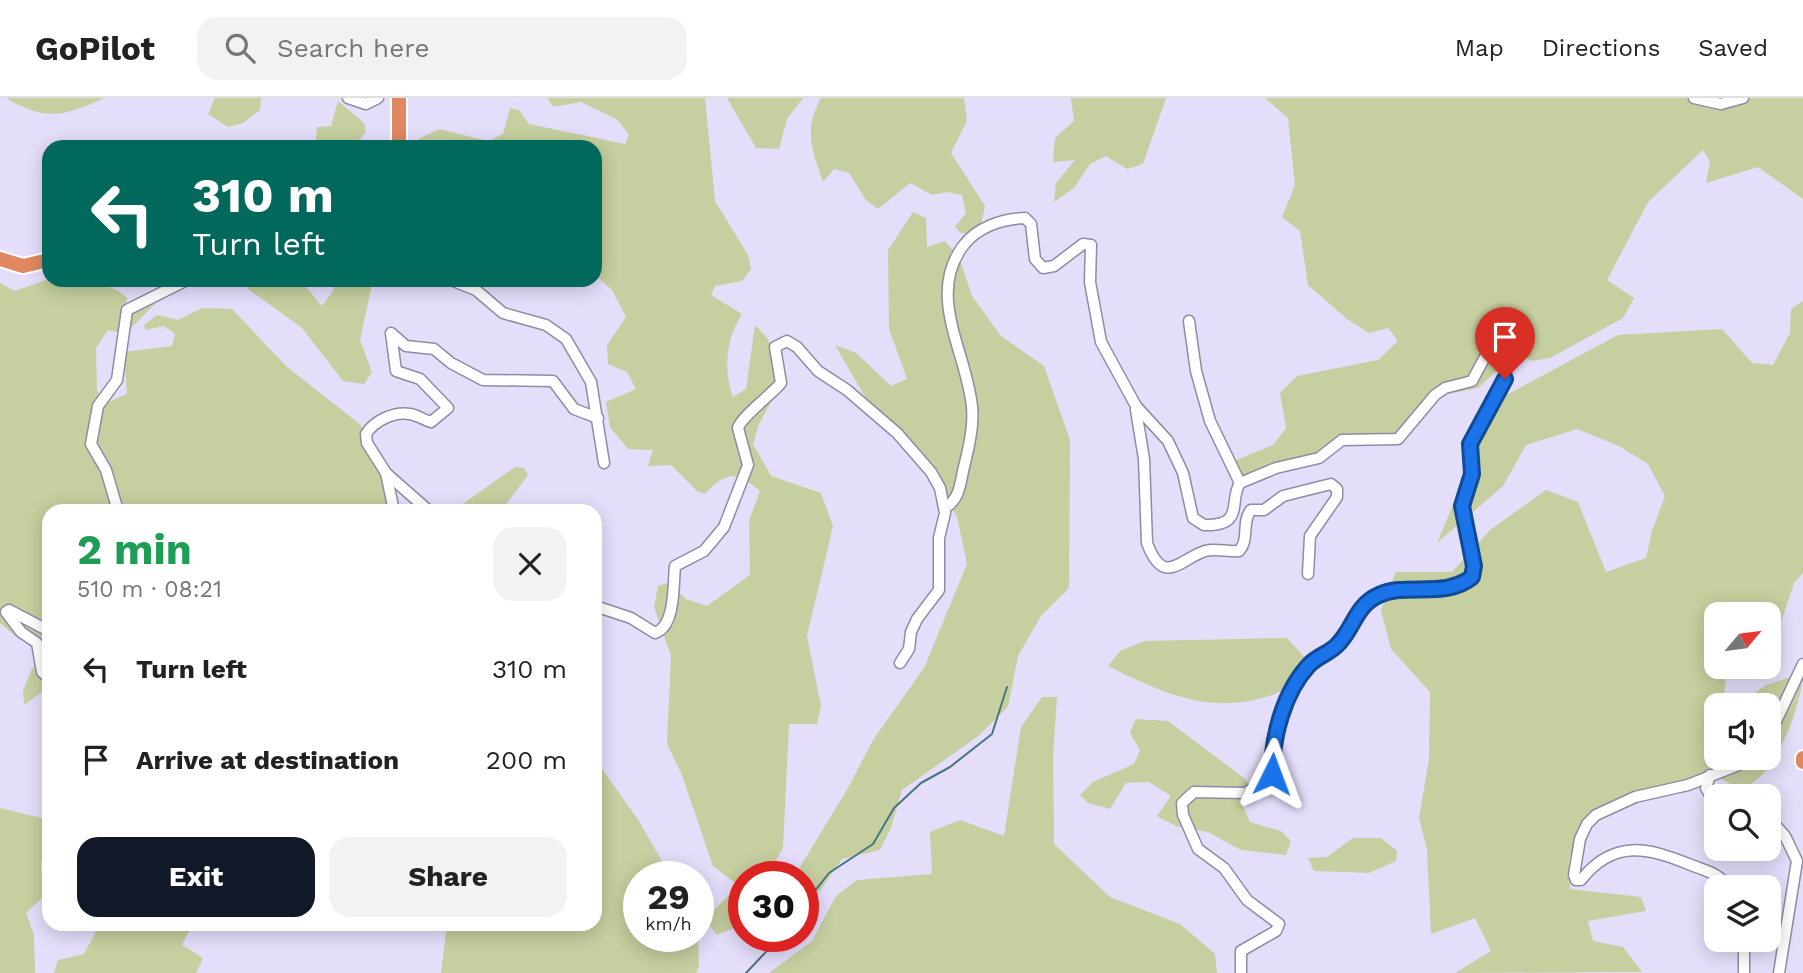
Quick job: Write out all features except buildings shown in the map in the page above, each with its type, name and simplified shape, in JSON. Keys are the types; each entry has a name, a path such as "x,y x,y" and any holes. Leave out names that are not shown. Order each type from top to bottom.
{"highway":[{"path":"399,98 399,140"},
{"path":"0,259 23,266 42,262"}],"street":[{"path":"348,98 366,104 378,98"},
{"path":"1694,98 1721,104 1744,98"},
{"path":"945,508 957,497 973,410 951,325 948,280 960,250 981,229 1021,218 1028,220 1034,234 1035,259 1046,269 1083,244 1091,245 1089,276 1098,332 1136,406 1168,441 1183,473 1191,512 1197,522 1208,525 1227,519 1236,504 1240,483 1210,421 1193,360 1189,321"},
{"path":"116,504 106,470 91,444 98,407 117,380 124,321 131,306 172,287"},
{"path":"468,287 476,290 503,313 546,325 566,339 592,382 604,463"},
{"path":"421,504 386,473 366,440 369,428 386,418 404,414 431,422 448,408 421,379 396,371 391,333 406,346 434,349 458,368 483,380 553,381 574,409 598,418"},
{"path":"602,608 631,618 654,633 664,628 675,595 675,566 704,551 729,518 737,489 748,465 738,428 740,422 761,405 781,383 775,351 782,342 797,347 818,371 847,390 897,433 937,481 945,508 939,538 939,590 917,619 909,649 900,663"},
{"path":"1240,483 1276,468 1316,459 1342,440 1398,439 1435,395 1453,386 1468,384 1475,377 1483,357 1491,354 1504,357 1508,362 1507,373 1470,444 1472,474 1462,506 1474,566 1472,577 1457,584 1425,591 1390,591 1367,603 1340,642 1310,664 1294,688 1273,741 1270,779 1245,793 1194,792 1183,801 1183,815 1198,849 1224,868 1247,900 1279,924 1276,931 1241,951 1241,973"},
{"path":"1136,406 1144,459 1147,542 1164,565 1179,567 1204,551 1239,551 1244,544 1247,516 1251,510 1264,510 1283,496 1331,484 1337,489 1337,497 1310,536 1308,574"},
{"path":"386,473 393,504"},
{"path":"42,627 9,610 6,612 21,632 37,643 42,672"},
{"path":"1781,711 1803,664"},
{"path":"1716,875 1649,849 1607,857 1591,867 1580,880 1574,875 1580,839 1593,817 1635,797 1688,785 1724,770"},
{"path":"1708,784 1711,775"},
{"path":"1779,973 1797,861 1790,843 1781,832"},
{"path":"1744,952 1744,973"}],"green space":[{"path":"6,98 105,98 78,109 55,114 33,111"},
{"path":"215,98 261,98 260,110 243,123 228,127 208,114"},
{"path":"547,98 705,98 715,201 748,255 751,269 742,281 715,286 711,295 742,314 729,344 727,366 730,387 733,397 746,389 755,325 768,339 780,385 759,424 753,444 771,476 821,493 833,526 807,636 821,706 817,724 789,724 783,848 776,861 728,861 728,878 714,867 714,861 711,861 682,775 667,744 671,656 654,607 658,586 668,583 686,599 707,606 750,575 749,521 760,491 752,484 731,476 719,481 705,494 697,491 671,465 648,466 653,450 628,449 610,427 606,402 636,389 627,372 608,364 607,345 626,317 612,290 602,281 602,140 490,140 503,134 510,108 519,110 529,124 625,144 629,135 618,120 581,102 553,107"},
{"path":"727,98 803,98 787,119 779,149 756,148"},
{"path":"821,98 964,98 967,121 951,153 985,206 979,234 961,233 955,227 966,213 962,195 947,192 932,195 910,183 878,209 866,200 849,173 834,169 823,182 811,140 812,120"},
{"path":"1071,98 1166,98 1143,164 1127,169 1106,156 1090,164 1074,188 1054,202 1056,183 1075,160 1053,162 1055,138 1074,121"},
{"path":"1265,98 1803,98 1803,199 1758,167 1706,183 1710,161 1703,150 1648,202 1607,280 1634,298 1623,318 1550,358 1533,361 1515,354 1478,388 1438,396 1427,413 1396,438 1337,446 1309,465 1248,480 1232,471 1234,461 1273,445 1286,428 1280,393 1297,376 1378,360 1398,341 1388,328 1369,333 1347,319 1308,285 1300,231 1282,217 1295,185 1288,118"},
{"path":"338,101 364,123 366,132 359,140 316,140 317,127 331,126"},
{"path":"439,129 484,140 419,140"},
{"path":"913,212 926,218 927,247 945,241 959,257 972,296 1001,336 1044,366 1070,440 1069,588 1041,616 1018,656 1008,707 977,737 902,790 891,828 880,850 842,859 819,892 819,861 804,861 848,788 873,740 924,668 967,564 957,517 931,473 875,414 835,345 856,353 891,386 907,379 889,329 888,250"},
{"path":"42,281 42,287 110,287 127,298 124,314 156,298 156,303 125,334 108,330 96,348 97,391 106,403 127,394 124,352 172,346 175,334 164,326 146,330 144,325 157,315 178,320 202,308 232,309 287,367 361,425 383,481 388,504 42,504 42,642 20,640 0,623 0,283 15,291"},
{"path":"306,287 322,306 334,287 371,287 360,340 372,372 364,384 343,381 302,328 248,289"},
{"path":"1803,301 1803,573 1794,583 1782,619 1782,602 1704,602 1704,679 1726,679 1724,693 1704,693 1704,770 1766,770 1748,784 1733,784 1714,775 1607,815 1578,830 1569,860 1570,889 1641,897 1646,911 1588,921 1593,941 1623,947 1642,972 1455,973 1491,951 1475,918 1431,934 1427,849 1419,818 1429,759 1430,692 1391,649 1381,610 1396,572 1452,572 1490,530 1546,490 1578,502 1606,572 1646,558 1652,531 1665,496 1648,464 1619,446 1577,429 1526,445 1503,486 1437,543 1497,400 1618,335 1722,329 1752,363 1773,365 1790,333 1791,309"},
{"path":"515,467 524,468 528,475 506,504 463,504"},
{"path":"1287,638 1306,659 1302,672 1295,682 1284,690 1249,701 1207,702 1187,698 1148,685 1108,666 1120,651 1145,641"},
{"path":"42,663 42,692 24,705 23,691 32,668"},
{"path":"1803,673 1798,702 1781,746 1781,693 1755,693 1766,685"},
{"path":"1042,697 1057,697 1053,757 1054,844 1110,897 1180,924 1215,954 1217,973 769,973 797,952 819,952 819,928 836,896 857,880 932,874 930,832 960,820 1004,836 1021,727"},
{"path":"1136,719 1168,721 1244,778 1252,788 1243,806 1250,822 1281,831 1291,841 1286,855 1241,850 1208,832 1176,826 1157,816 1171,796 1149,782 1126,783 1110,809 1088,803 1080,795 1093,782 1134,764 1140,750 1130,733"},
{"path":"602,769 639,821 662,861 623,861 623,952 699,952 699,966 696,973 441,973 446,931 602,931"},
{"path":"0,808 42,818 42,898 26,913 34,935 35,973 0,973"},
{"path":"1353,838 1381,838 1397,851 1396,861 1369,873 1314,871 1308,858 1327,857"},
{"path":"728,896 728,930 717,935 714,931 714,912"},
{"path":"96,931 189,931 182,945 203,958 196,973 54,973 58,960 84,954"}],"waterway":[{"path":"819,886 829,873 873,844 894,808 921,783 950,767 992,734 1007,687"},
{"path":"746,973 766,952"}],"route":[{"path":"1272,774 1273,741 1294,688 1310,664 1337,646 1358,611 1380,594 1437,589 1462,583 1472,577 1474,566 1462,511 1463,497 1473,469 1470,444 1505,379"}]}
